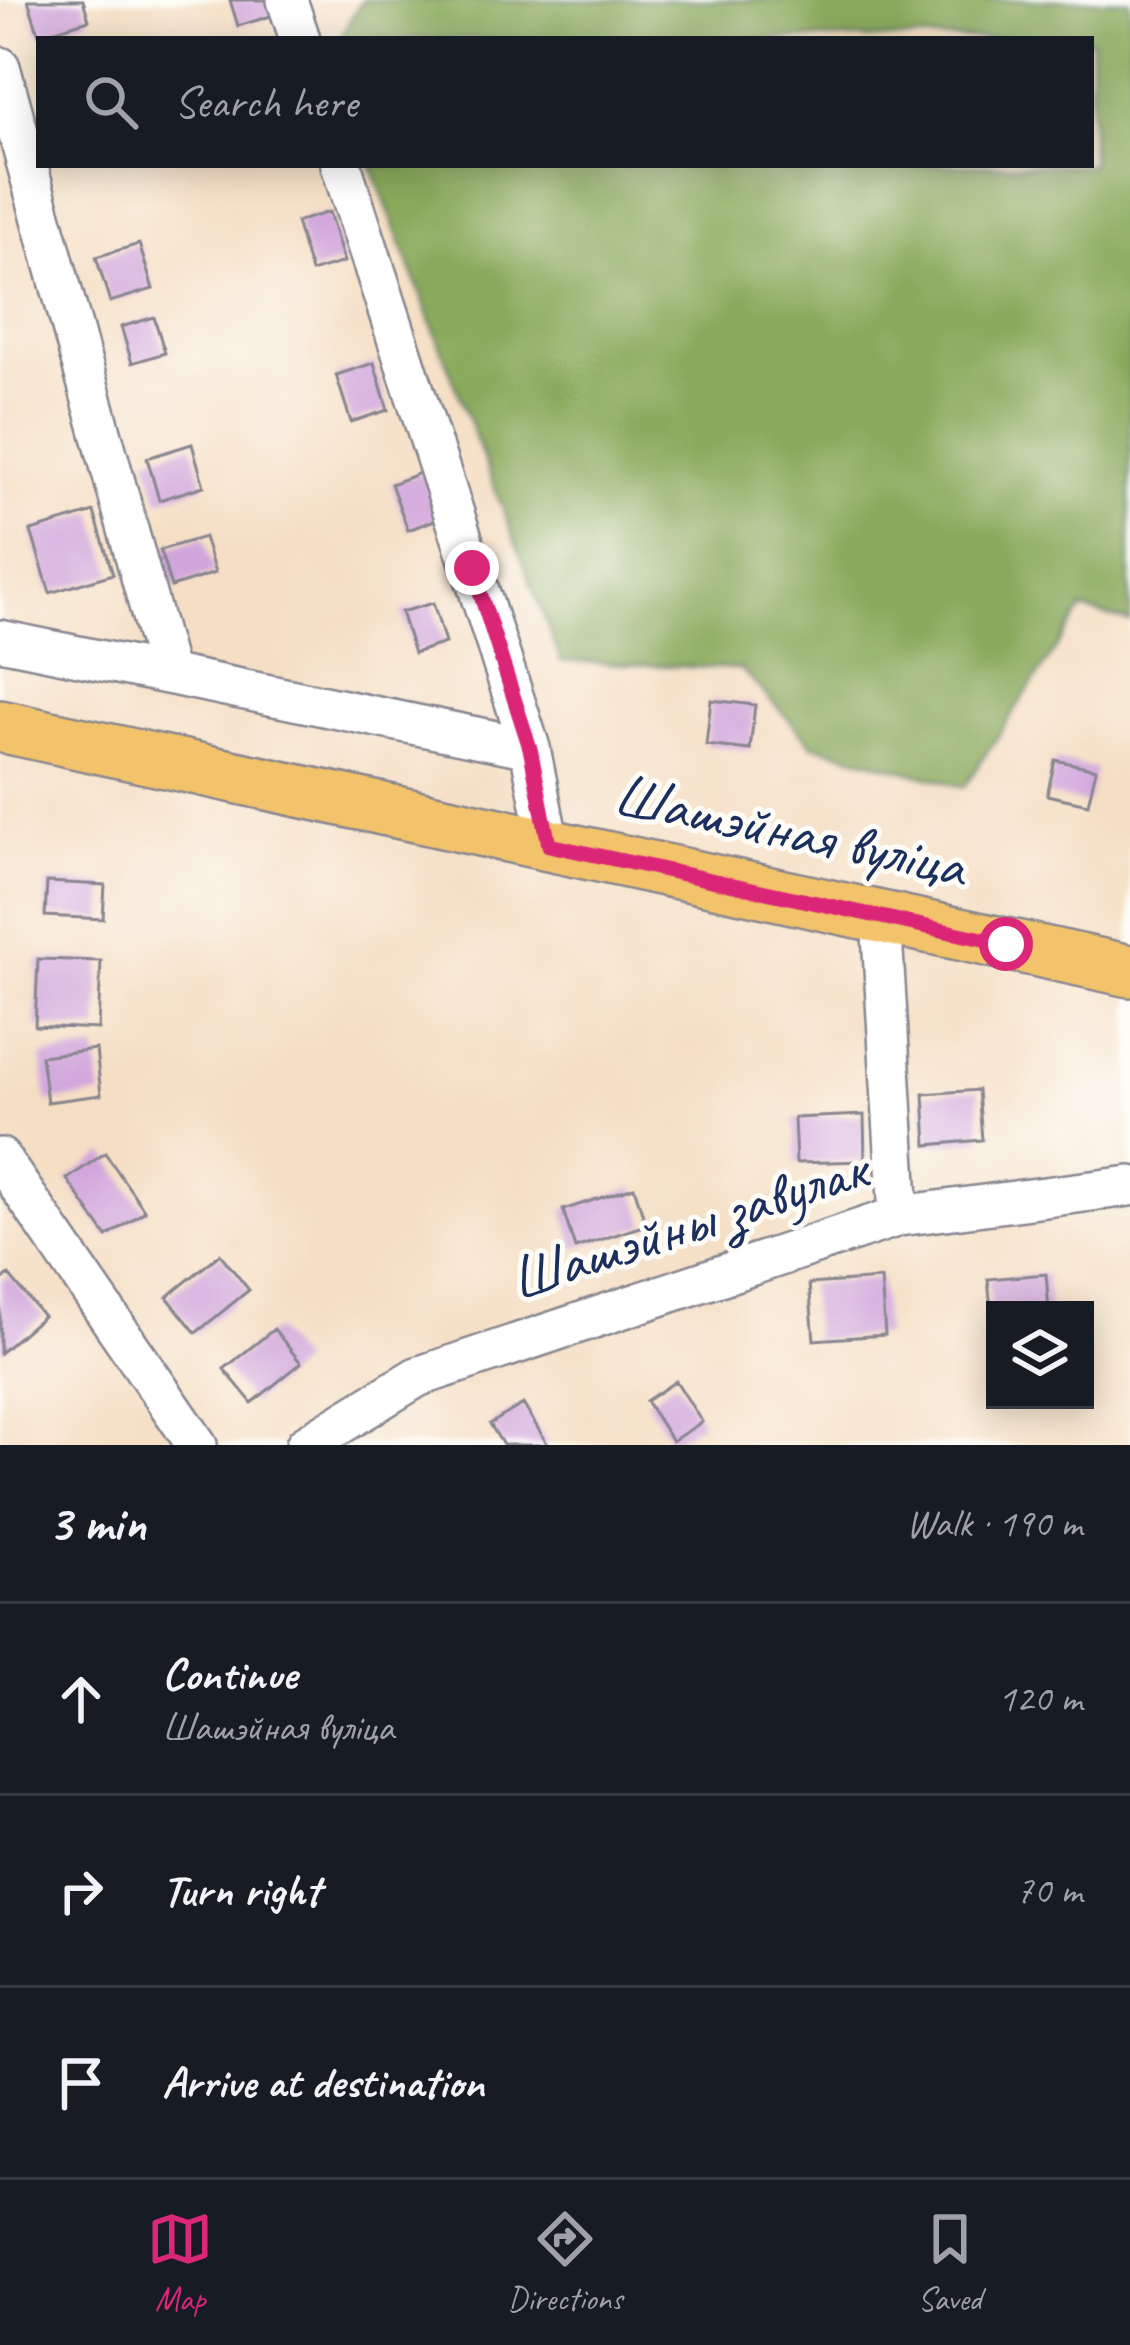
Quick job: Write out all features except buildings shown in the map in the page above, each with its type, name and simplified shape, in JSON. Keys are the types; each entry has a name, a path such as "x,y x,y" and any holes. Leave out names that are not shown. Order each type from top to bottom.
{"main road":[{"name":"Шашэйная вуліца","path":"0,726 1130,971"}],"street":[{"path":"287,0 299,36"},
{"path":"0,67 168,674"},
{"path":"342,168 530,748 549,845"},
{"path":"0,640 530,748"},
{"path":"881,917 899,1216"},
{"path":"0,1158 197,1445"},
{"name":"Шашэйны завулак","path":"306,1445 417,1377 899,1216 1130,1186"}],"green space":[{"path":"362,0 1130,0 1130,622 1082,609 964,787 813,745 741,669 561,661 372,168 1094,168 1094,36 341,36"}],"route":[{"path":"472,568 530,748 549,845 1006,944"}]}
